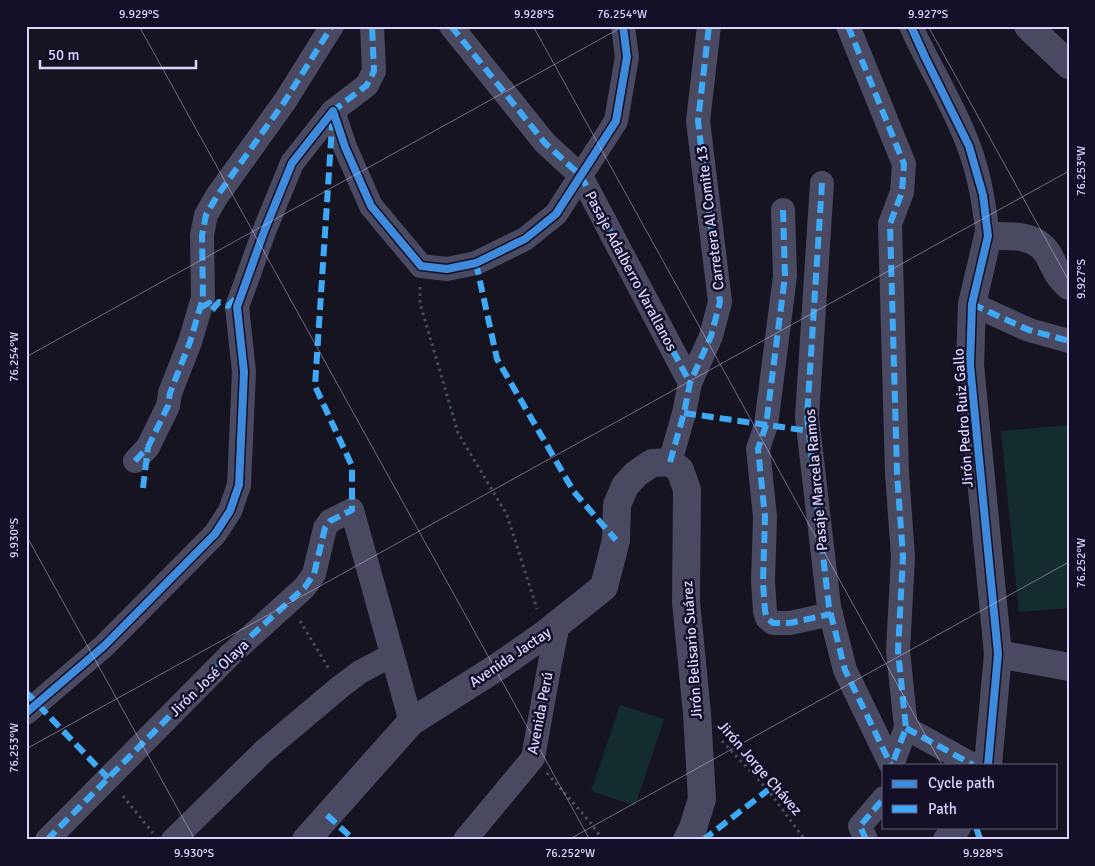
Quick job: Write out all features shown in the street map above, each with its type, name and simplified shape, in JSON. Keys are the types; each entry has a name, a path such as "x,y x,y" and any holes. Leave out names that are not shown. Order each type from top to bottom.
{"street":[{"path":"136,461 148,447 168,406 170,394 190,342 202,298 202,235 206,215 217,196 285,101 332,26"},
{"path":"26,713 111,639 215,534 230,511 239,485 244,372 237,307 265,229 292,164 333,111 368,85 374,71 372,26"},
{"name":"Pasaje Adalberro Varallanos","path":"451,26 545,143 581,176 690,382"},
{"path":"333,111 345,147 371,206 421,266 447,269 476,263 525,239 556,214 616,121 627,57 624,26"},
{"name":"Carretera Al Comite 13","path":"670,462 684,413 690,382 711,336 720,302 698,121 709,26"},
{"path":"848,26 904,164 902,192 890,224 897,473 903,557 898,651 906,728 892,764"},
{"name":"Jirón Pedro Ruiz Gallo","path":"911,26 969,146 983,195 988,236 972,304 970,365 998,654 988,764"},
{"path":"1028,26 1069,65"},
{"name":"Pasaje Marcela Ramos","path":"822,183 808,417 831,614 845,670 892,764"},
{"path":"784,210 786,276 766,425 758,449 765,517 763,582 765,611 767,618 772,623 790,623 831,614"},
{"path":"988,236 1020,236 1035,240 1047,252 1060,278 1069,286"},
{"path":"972,304 1029,330 1069,341"},
{"name":"Avenida Jactay","path":"306,840 410,722 552,629 604,587 616,540 617,505 625,486 636,474 652,463 670,462"},
{"name":"Jirón Belisario Suárez","path":"670,462 680,470 687,490 686,602 697,713 702,799 693,828 687,840"},
{"name":"Jirón José Olaya","path":"47,840 229,656 305,587 314,574 325,528 330,521 352,510 392,655"},
{"name":"Avenida Perú","path":"465,840 533,758 550,663 552,629"},
{"path":"998,654 1069,667"},
{"path":"173,840 264,751 340,686 360,672 392,655 410,722"},
{"path":"906,728 971,764"},
{"path":"866,840 860,826 882,800"},
{"path":"947,840 956,828"}],"path":[{"path":"421,266 420,303 458,433 507,514 552,629"},
{"path":"289,602 340,686"},
{"path":"533,758 603,840"},
{"path":"108,778 158,840"}],"green space":[{"path":"1069,425 1069,608 1019,612 1001,431"},
{"path":"620,705 664,719 635,806 591,791"}],"marked path":[{"path":"135,461 148,447 168,406 170,393 190,342 203,298 202,235 206,215 217,196 285,101 332,26"},
{"path":"47,840 229,656 305,587 314,574 325,528 330,521 352,510 352,466 315,386 333,111 367,85 374,71 372,26"},
{"path":"451,26 545,143 581,176 690,383"},
{"path":"670,462 684,413 690,383 711,336 720,302 698,121 709,26"},
{"path":"848,26 904,164 902,192 890,224 897,473 903,557 898,651 906,728 892,764"},
{"path":"822,183 807,417 829,607 845,670 891,764"},
{"path":"783,210 785,276 766,425 758,449 765,517 763,582 765,611 767,618 773,623 790,623 831,614"},
{"path":"476,263 497,359 574,492 616,540"},
{"path":"200,308 209,303 212,310 219,302 228,306 238,296"},
{"path":"972,304 1029,330 1069,341"},
{"path":"684,413 809,431"},
{"path":"143,488 148,447"},
{"path":"26,692 108,778"},
{"path":"906,728 971,764"},
{"path":"703,840 768,790"},
{"path":"866,840 860,826 882,800"},
{"path":"327,815 354,840"},
{"path":"976,828 980,840"}],"cycle path":[{"path":"26,713 104,646 215,534 230,511 239,485 244,372 237,307 265,229 292,163 333,111 345,147 371,206 421,266 447,269 476,263 525,239 556,214 616,121 627,57 623,26"},
{"path":"911,26 969,146 983,195 988,236 972,304 970,365 998,654 988,764"}]}
